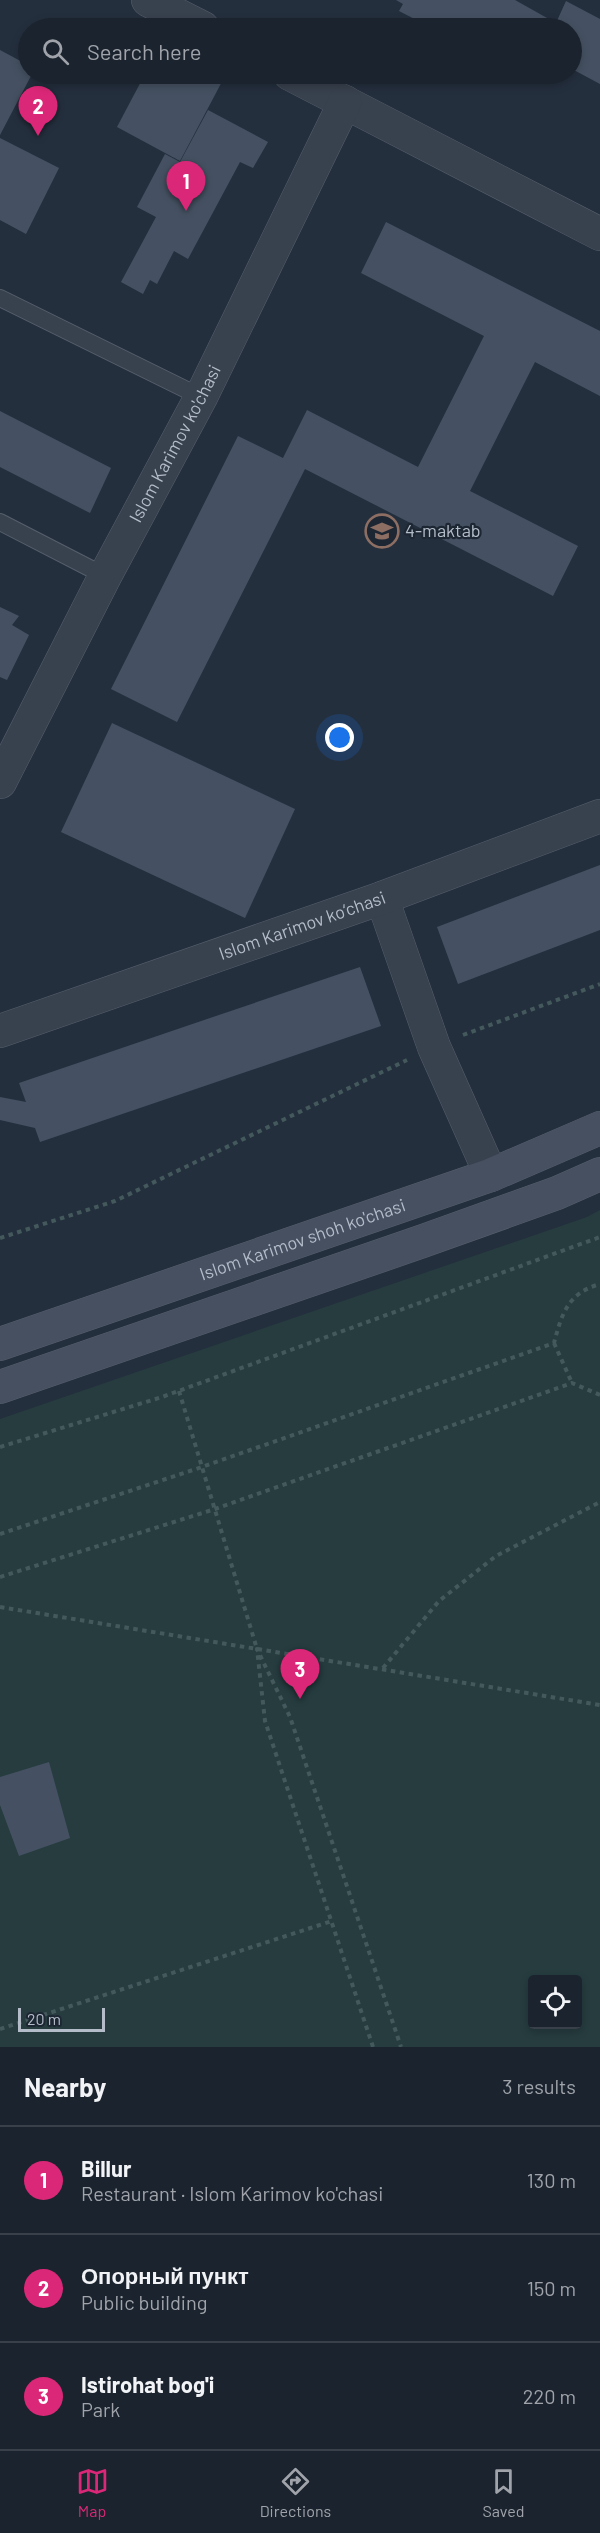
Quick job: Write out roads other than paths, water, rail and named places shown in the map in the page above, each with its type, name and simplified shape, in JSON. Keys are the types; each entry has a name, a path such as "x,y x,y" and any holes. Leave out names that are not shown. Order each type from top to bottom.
{"main road":[{"name":"Islom Karimov shoh ko'chasi","path":"0,1344 491,1175 600,1128"},
{"path":"0,1387 434,1238 557,1193 600,1174"}],"street":[{"path":"148,0 183,18"},
{"path":"310,84 600,234"},
{"name":"Islom Karimov ko'chasi","path":"0,782 9,741 105,576 201,397 345,102"},
{"name":"Islom Karimov ko‘chasi","path":"0,1031 382,898 600,816"},
{"path":"382,898 434,1047 491,1175"}],"lane":[{"path":"0,298 201,397"},
{"path":"0,522 105,576"}],"place":[{"name":"Опорный пункт","path":"38,136"},
{"name":"Billur","path":"186,211"},
{"name":"4-maktab","path":"382,531"},
{"name":"Istirohat bog'i","path":"300,1699"}]}
